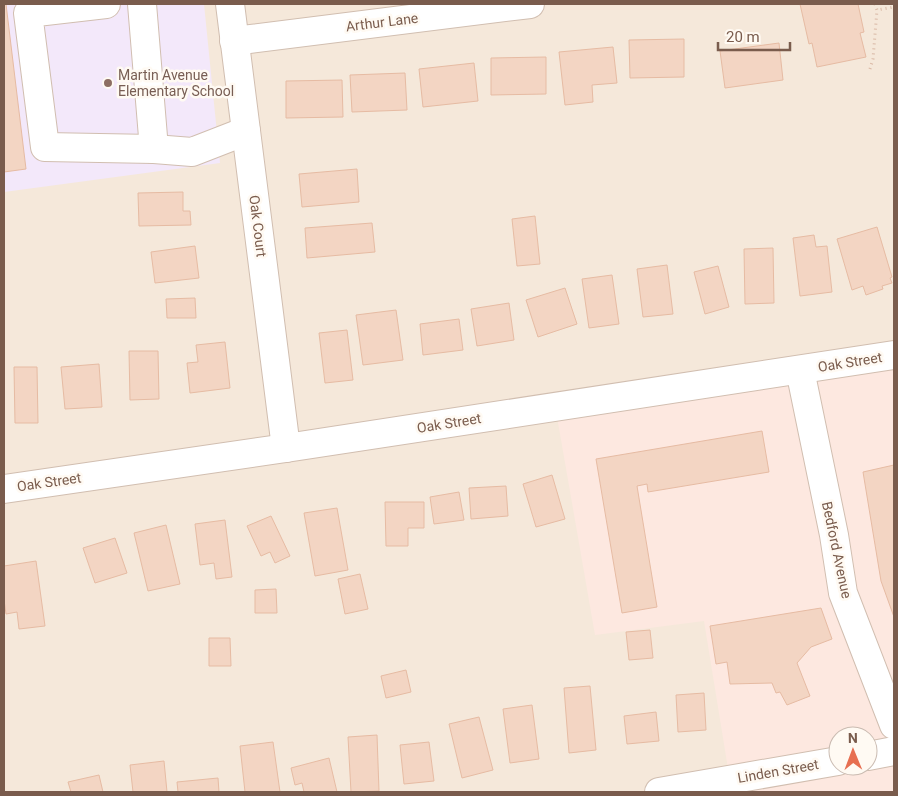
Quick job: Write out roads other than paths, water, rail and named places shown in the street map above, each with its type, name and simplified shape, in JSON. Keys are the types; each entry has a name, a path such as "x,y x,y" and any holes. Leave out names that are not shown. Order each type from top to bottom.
{"street":[{"path":"106,4 28,14 45,147 154,149 192,152 246,131"},
{"path":"142,4 154,149"},
{"name":"Oak Court","path":"230,4 286,448"},
{"name":"Arthur Lane","path":"234,41 530,4"},
{"name":"Oak Street","path":"4,489 894,355"},
{"name":"Bedford Avenue","path":"800,370 832,526 843,593 894,725"},
{"path":"878,754 894,751"},
{"name":"Linden Street","path":"659,792 828,763"}],"place":[{"name":"Martin Avenue Elementary School","path":"108,83"}]}
